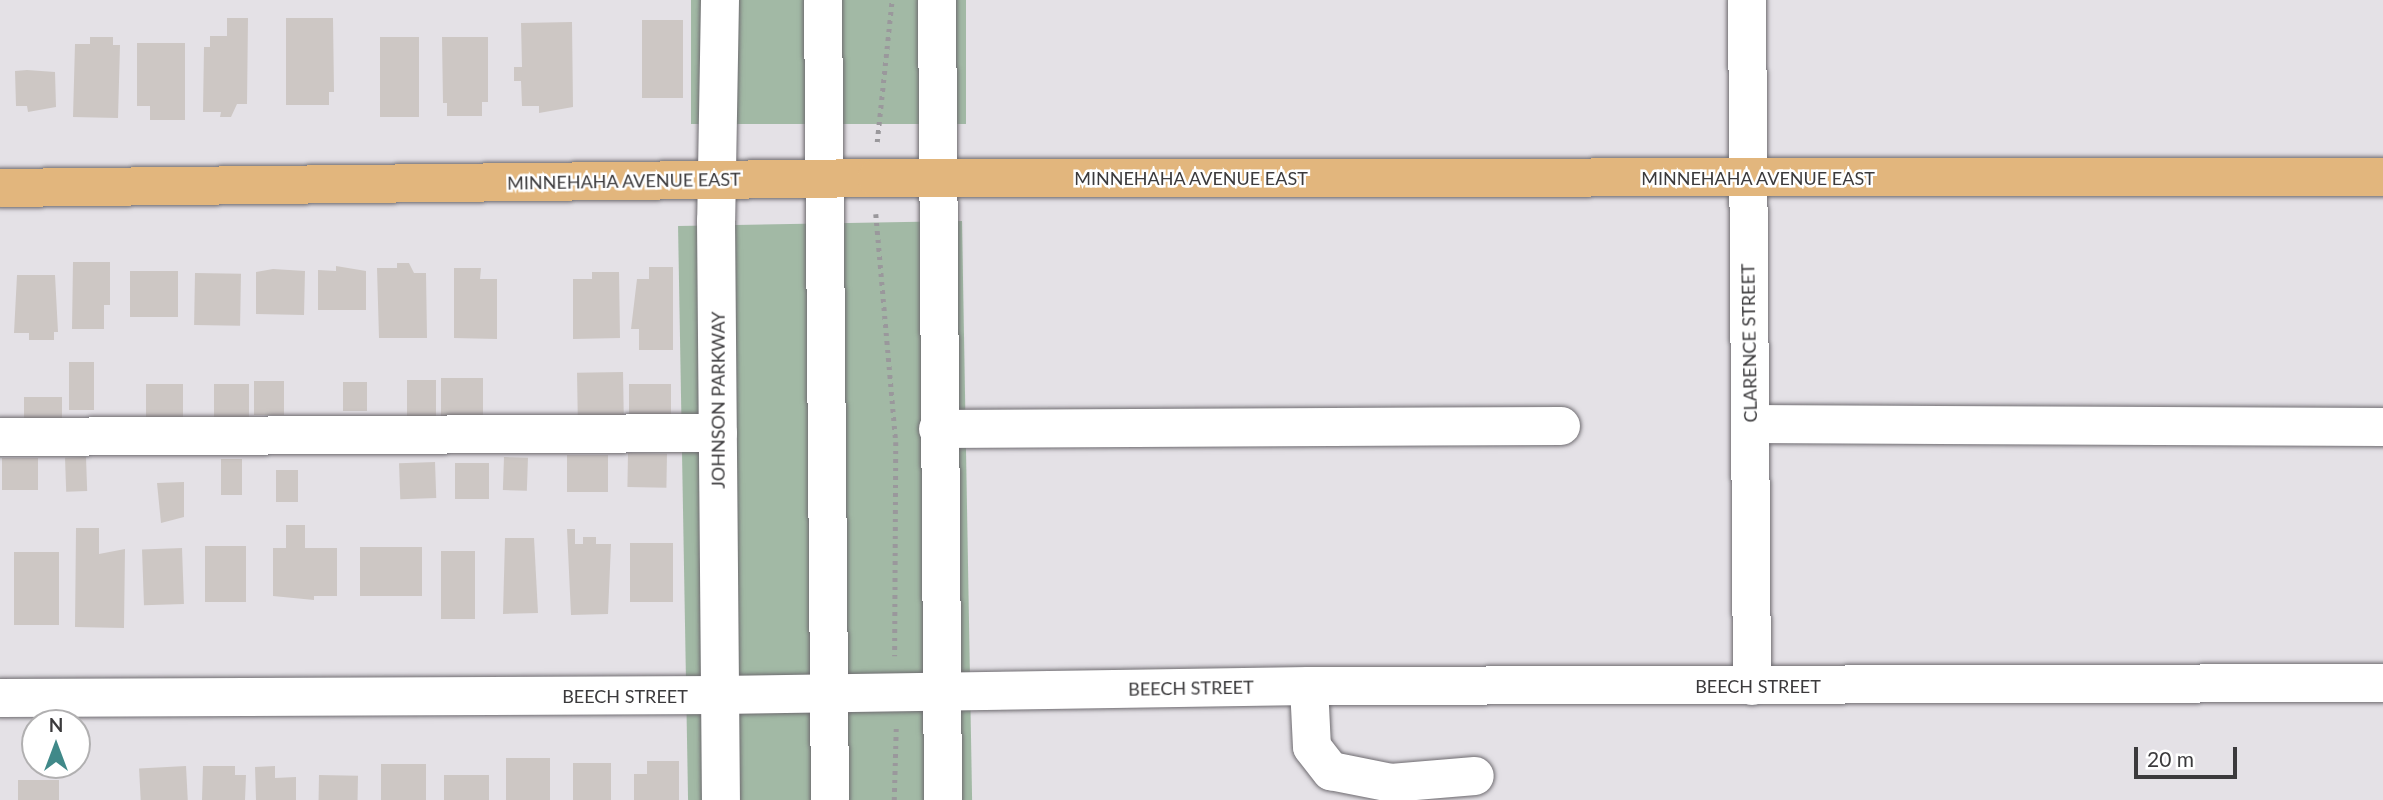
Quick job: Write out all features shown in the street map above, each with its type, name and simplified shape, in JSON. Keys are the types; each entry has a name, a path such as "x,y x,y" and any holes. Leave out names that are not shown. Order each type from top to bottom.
{"main road":[{"name":"MINNEHAHA AVENUE EAST","path":"0,188 716,179 2383,177"}],"street":[{"name":"JOHNSON PARKWAY","path":"720,0 716,179 721,800"},
{"path":"824,0 823,179 830,800"},
{"path":"937,0 936,178 943,800"},
{"name":"CLARENCE STREET","path":"1747,0 1752,686"},
{"path":"1750,424 2383,427"},
{"path":"939,429 1561,426"},
{"path":"0,437 718,433"},
{"name":"BEECH STREET","path":"0,698 830,694 1309,686 2383,684"},
{"path":"1309,686 1312,747 1331,771 1391,783 1475,776"}],"path":[{"path":"877,113 892,0"},
{"path":"875,244 896,442 895,655"},
{"path":"894,800 896,729"}],"green space":[{"path":"691,0 966,0 966,124 691,124"},
{"path":"962,221 972,800 688,800 678,226"}],"building":[{"path":"227,18 248,18 247,104 237,104 231,117 220,117 221,112 203,112 204,47 210,47 210,36 227,36"},
{"path":"286,18 333,18 334,92 329,92 329,105 286,105"},
{"path":"642,20 683,20 683,98 642,98"},
{"path":"572,22 573,107 539,113 539,106 522,106 521,81 514,81 514,67 522,67 521,23"},
{"path":"90,37 113,37 113,45 120,45 118,118 73,117 75,44 90,44"},
{"path":"380,37 419,37 419,117 380,117"},
{"path":"442,37 488,37 488,102 482,102 482,116 447,116 447,103 443,103"},
{"path":"137,43 185,43 185,120 150,120 150,106 137,106"},
{"path":"15,71 55,72 56,107 28,112 27,106 16,106"},
{"path":"73,262 110,262 110,305 104,305 104,329 72,329"},
{"path":"397,263 409,263 414,273 426,273 427,338 379,338 377,268 397,268"},
{"path":"336,266 366,271 366,310 318,310 318,270 336,271"},
{"path":"649,267 673,267 673,350 639,350 639,329 631,329 637,279 649,279"},
{"path":"454,268 481,268 480,279 497,279 497,339 454,338"},
{"path":"273,269 305,271 304,315 256,314 256,272"},
{"path":"130,271 178,271 178,317 130,317"},
{"path":"592,272 619,272 620,338 573,339 573,279 592,279"},
{"path":"195,273 241,274 240,326 194,325"},
{"path":"17,275 55,275 58,332 54,332 54,340 29,340 29,333 14,333"},
{"path":"69,362 94,362 94,410 69,410"},
{"path":"623,372 624,419 578,420 577,373"},
{"path":"441,378 483,378 483,420 441,420"},
{"path":"407,380 436,380 436,418 407,418"},
{"path":"254,381 284,381 284,415 254,415"},
{"path":"343,382 367,382 367,411 343,411"},
{"path":"146,384 183,384 183,421 146,421"},
{"path":"214,384 249,384 249,419 214,419"},
{"path":"629,384 671,384 671,419 629,419"},
{"path":"24,397 62,397 62,425 24,425"},
{"path":"628,453 667,454 666,488 627,487"},
{"path":"567,455 608,455 608,492 567,492"},
{"path":"86,457 87,491 66,492 65,458"},
{"path":"504,457 528,458 527,491 503,490"},
{"path":"2,458 38,458 38,490 2,490"},
{"path":"221,459 242,459 242,495 221,495"},
{"path":"435,462 436,498 400,499 399,463"},
{"path":"455,463 489,463 489,499 455,499"},
{"path":"276,470 298,470 298,502 276,502"},
{"path":"184,482 184,517 161,523 157,483"},
{"path":"286,525 305,525 305,548 337,548 337,596 314,596 314,600 273,596 273,548 286,548"},
{"path":"76,528 99,528 99,554 125,549 124,628 75,627"},
{"path":"567,529 575,529 575,544 583,544 583,537 596,537 596,544 611,544 608,614 571,615"},
{"path":"505,538 534,538 538,613 503,614"},
{"path":"630,543 673,543 673,602 630,602"},
{"path":"205,546 246,546 246,602 205,602"},
{"path":"360,547 422,547 422,596 360,596"},
{"path":"182,548 184,604 144,605 142,549"},
{"path":"441,551 475,551 475,619 441,619"},
{"path":"14,552 59,552 59,625 14,625"},
{"path":"506,758 550,758 550,800 506,800"},
{"path":"647,761 679,761 679,800 634,800 634,774 647,774"},
{"path":"573,763 611,763 611,800 573,800"},
{"path":"381,764 426,764 426,800 381,800"},
{"path":"186,766 188,800 141,800 139,768"},
{"path":"203,766 235,766 235,775 246,775 245,800 202,800"},
{"path":"275,766 275,778 296,777 296,800 256,800 255,767"},
{"path":"319,775 358,776 358,800 319,800"},
{"path":"444,775 489,775 489,800 444,800"},
{"path":"18,780 59,780 59,800 18,800"}]}
